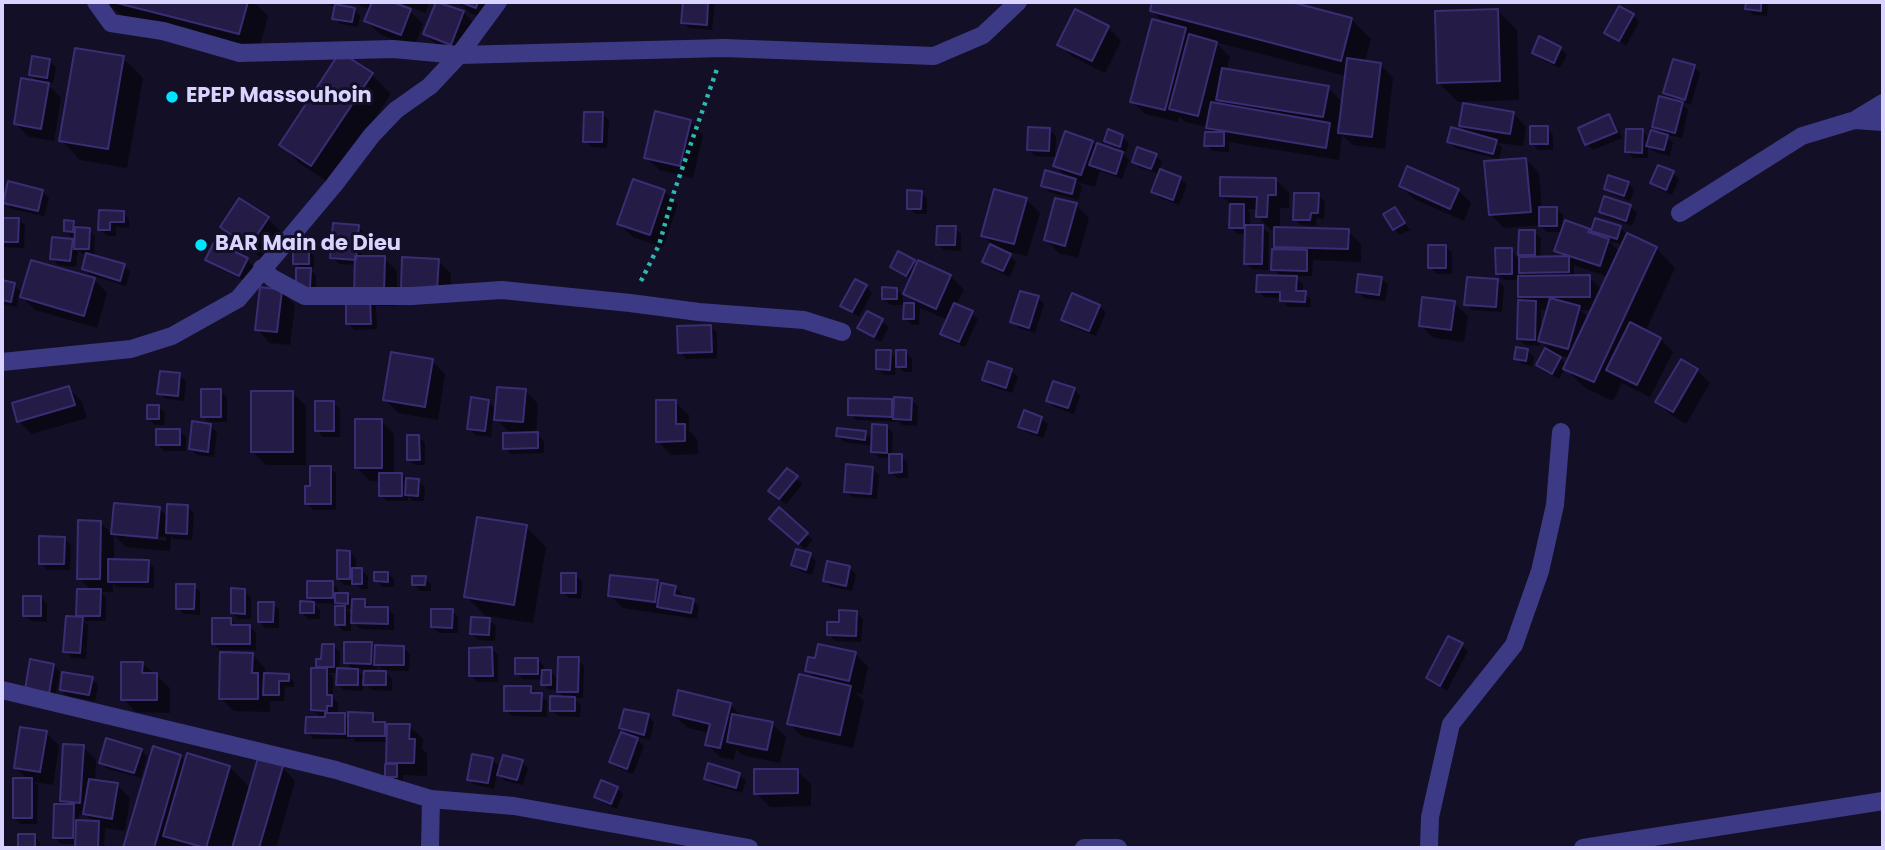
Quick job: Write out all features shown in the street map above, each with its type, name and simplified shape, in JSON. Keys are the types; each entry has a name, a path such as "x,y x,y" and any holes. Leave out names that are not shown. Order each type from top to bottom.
{"street":[{"path":"96,2 111,23 163,31 240,53 393,49 459,55 724,48 934,57 983,35 1018,2"},
{"path":"2,362 131,349 172,336 238,299 334,185 372,135 396,110 430,86 459,55 498,2"},
{"path":"1680,213 1802,136 1855,120 1883,103"},
{"path":"1855,120 1883,122"},
{"path":"262,268 272,278 305,296 412,296 502,290 699,312 804,320 842,332"},
{"path":"1429,848 1430,817 1451,724 1514,645 1540,571 1555,505 1562,432"},
{"path":"2,690 336,770 431,799 514,806 749,848"},
{"path":"430,848 431,799"},
{"path":"1583,848 1883,801"},
{"path":"1084,848 1118,848"}],"path":[{"path":"630,303 659,245 674,191 724,48"}],"building":[{"path":"113,2 248,2 239,34"},
{"path":"372,2 392,2 411,9 401,35 364,21"},
{"path":"436,2 464,11 451,45 423,34"},
{"path":"460,2 478,2 476,8"},
{"path":"683,2 708,2 707,25 681,23"},
{"path":"1152,2 1291,2 1352,18 1341,61 1150,11"},
{"path":"1746,2 1761,2 1761,11 1745,9"},
{"path":"335,4 355,8 352,22 332,19"},
{"path":"1619,6 1634,14 1619,41 1604,33"},
{"path":"1075,9 1109,26 1092,61 1057,45"},
{"path":"1498,9 1500,81 1437,83 1435,11"},
{"path":"1152,19 1186,28 1165,110 1130,102"},
{"path":"1189,34 1217,42 1198,116 1169,109"},
{"path":"1539,36 1561,47 1554,63 1532,53"},
{"path":"75,48 124,56 108,149 59,141"},
{"path":"340,52 373,73 311,166 279,145"},
{"path":"32,56 50,59 47,78 29,75"},
{"path":"1347,58 1381,63 1372,137 1338,133"},
{"path":"1673,59 1695,65 1685,100 1663,93"},
{"path":"1222,68 1329,86 1323,117 1216,100"},
{"path":"21,78 49,83 41,129 14,124"},
{"path":"1659,96 1683,102 1675,133 1652,127"},
{"path":"1211,102 1330,123 1326,148 1206,128"},
{"path":"1463,103 1514,112 1510,134 1459,126"},
{"path":"655,111 691,120 680,166 644,158"},
{"path":"584,112 603,112 602,142 583,142"},
{"path":"1609,114 1617,132 1585,145 1578,128"},
{"path":"1530,126 1548,126 1548,144 1530,144"},
{"path":"1028,127 1050,128 1049,151 1027,150"},
{"path":"1451,127 1497,140 1493,154 1447,142"},
{"path":"1108,129 1123,135 1120,147 1104,141"},
{"path":"1626,129 1643,129 1642,153 1625,152"},
{"path":"1651,130 1668,135 1664,150 1646,146"},
{"path":"1065,131 1093,141 1081,175 1053,166"},
{"path":"1205,132 1224,132 1224,146 1204,146"},
{"path":"1097,143 1123,152 1116,174 1089,165"},
{"path":"1137,147 1157,154 1151,169 1132,162"},
{"path":"1526,158 1531,212 1489,215 1484,161"},
{"path":"1658,165 1674,171 1666,190 1650,183"},
{"path":"1407,166 1459,189 1450,209 1399,186"},
{"path":"1160,169 1181,177 1173,200 1151,192"},
{"path":"1045,170 1076,179 1072,194 1041,186"},
{"path":"1608,175 1629,182 1624,196 1604,189"},
{"path":"1220,177 1276,178 1276,195 1268,195 1267,217 1256,217 1257,197 1220,196"},
{"path":"633,179 665,190 650,235 617,224"},
{"path":"8,181 43,190 38,211 3,203"},
{"path":"994,189 1027,198 1014,244 981,236"},
{"path":"907,190 922,191 921,209 907,209"},
{"path":"1294,193 1319,193 1318,213 1311,213 1310,220 1293,220"},
{"path":"1604,196 1631,205 1626,221 1599,212"},
{"path":"239,198 269,217 249,247 220,227"},
{"path":"1055,198 1077,203 1065,246 1044,240"},
{"path":"1230,204 1244,204 1244,228 1229,228"},
{"path":"1395,207 1405,223 1393,230 1383,214"},
{"path":"1539,207 1557,207 1557,226 1539,226"},
{"path":"99,210 124,211 124,222 110,222 110,230 98,230"},
{"path":"2,218 19,218 18,242 2,242"},
{"path":"1595,218 1621,226 1617,239 1591,231"},
{"path":"64,220 74,221 73,232 64,231"},
{"path":"1565,220 1609,239 1600,266 1554,251"},
{"path":"333,223 359,225 356,260 330,258"},
{"path":"1245,225 1263,225 1262,264 1244,264"},
{"path":"937,226 956,226 955,245 936,245"},
{"path":"75,227 90,228 89,249 74,249"},
{"path":"1274,227 1349,229 1348,249 1274,247"},
{"path":"1519,230 1535,230 1535,255 1518,255"},
{"path":"1627,233 1657,247 1594,382 1563,369"},
{"path":"52,237 73,239 70,261 50,259"},
{"path":"214,242 248,258 239,276 205,260"},
{"path":"990,244 1011,254 1003,271 982,262"},
{"path":"1428,245 1446,245 1446,268 1428,268"},
{"path":"293,248 309,248 309,264 293,264"},
{"path":"1495,248 1512,248 1512,274 1496,274"},
{"path":"1272,249 1307,250 1307,271 1271,270"},
{"path":"898,251 915,260 906,276 890,267"},
{"path":"86,253 125,264 120,281 82,269"},
{"path":"355,256 385,256 384,293 354,293"},
{"path":"1569,256 1569,272 1519,273 1519,257"},
{"path":"402,257 439,259 437,289 401,288"},
{"path":"31,260 95,278 84,316 20,297"},
{"path":"918,260 951,275 936,309 903,294"},
{"path":"296,268 311,268 310,288 296,288"},
{"path":"1358,274 1382,277 1379,295 1356,292"},
{"path":"1257,275 1297,276 1296,291 1306,291 1305,302 1280,301 1280,292 1256,292"},
{"path":"1590,275 1590,297 1518,297 1518,276"},
{"path":"1467,277 1498,279 1496,307 1464,305"},
{"path":"855,279 867,285 852,312 840,306"},
{"path":"2,280 15,283 11,302 2,300"},
{"path":"260,287 282,290 277,332 255,330"},
{"path":"882,287 897,288 897,299 882,299"},
{"path":"1020,291 1039,296 1029,328 1010,322"},
{"path":"1072,293 1100,305 1089,331 1061,320"},
{"path":"1422,297 1455,301 1451,330 1419,326"},
{"path":"346,298 370,298 371,324 346,324"},
{"path":"1550,298 1580,306 1568,349 1538,341"},
{"path":"1518,300 1536,301 1535,340 1517,339"},
{"path":"904,303 914,303 914,319 903,319"},
{"path":"954,303 973,311 959,342 940,334"},
{"path":"867,311 883,319 874,337 857,328"},
{"path":"1630,322 1661,338 1637,385 1606,370"},
{"path":"711,325 712,352 678,353 677,326"},
{"path":"1516,347 1528,349 1526,361 1514,359"},
{"path":"1545,348 1561,357 1552,374 1536,365"},
{"path":"876,350 891,350 890,370 876,369"},
{"path":"896,350 906,350 906,367 896,367"},
{"path":"391,352 433,359 425,407 383,400"},
{"path":"1681,359 1698,369 1673,412 1655,402"},
{"path":"988,361 1012,369 1006,388 982,380"},
{"path":"160,371 180,373 178,396 157,394"},
{"path":"1053,381 1075,388 1068,408 1046,401"},
{"path":"69,386 75,405 17,422 12,403"},
{"path":"497,387 526,389 523,422 494,420"},
{"path":"201,389 221,389 221,417 201,417"},
{"path":"251,391 293,391 293,452 251,452"},
{"path":"471,397 489,400 485,431 467,429"},
{"path":"894,397 912,398 911,420 893,419"},
{"path":"848,398 892,399 892,417 848,415"},
{"path":"656,400 676,400 676,424 685,424 685,441 656,442"},
{"path":"315,401 334,401 334,431 315,431"},
{"path":"147,405 159,405 159,419 147,419"},
{"path":"1024,410 1042,417 1037,433 1018,427"},
{"path":"355,419 382,419 382,468 355,468"},
{"path":"192,421 211,424 208,452 189,449"},
{"path":"872,424 887,425 887,453 871,452"},
{"path":"837,428 866,431 865,440 836,436"},
{"path":"156,429 180,429 180,445 156,445"},
{"path":"538,432 538,448 503,449 503,433"},
{"path":"407,435 419,435 420,460 407,460"},
{"path":"889,454 902,454 902,472 889,473"},
{"path":"846,464 873,467 871,494 844,492"},
{"path":"310,466 331,466 331,504 305,504 305,486 310,486"},
{"path":"787,468 798,476 779,499 768,491"},
{"path":"379,473 402,473 402,496 379,496"},
{"path":"406,478 419,479 418,496 405,495"},
{"path":"114,503 160,507 157,538 111,534"},
{"path":"167,504 188,505 187,534 166,533"},
{"path":"779,507 808,533 798,544 769,519"},
{"path":"477,517 527,525 514,605 464,597"},
{"path":"78,520 101,521 100,579 77,579"},
{"path":"39,536 65,537 64,564 39,564"},
{"path":"796,549 811,553 806,570 791,565"},
{"path":"337,550 350,551 350,579 337,579"},
{"path":"108,559 149,560 148,582 108,582"},
{"path":"827,561 850,566 846,586 823,581"},
{"path":"352,568 362,568 362,584 352,584"},
{"path":"374,572 388,572 388,582 374,581"},
{"path":"561,573 576,573 576,593 561,593"},
{"path":"610,575 658,580 655,602 608,596"},
{"path":"412,576 426,576 425,585 412,585"},
{"path":"307,581 333,581 333,598 307,598"},
{"path":"661,583 676,586 674,595 694,599 691,613 657,607"},
{"path":"176,584 195,584 194,609 176,609"},
{"path":"231,588 245,589 245,614 231,613"},
{"path":"77,589 101,589 100,616 76,616"},
{"path":"335,593 348,593 348,604 335,603"},
{"path":"23,596 41,596 41,616 23,616"},
{"path":"352,599 365,599 365,607 388,607 388,624 351,623"},
{"path":"300,601 314,602 314,613 300,613"},
{"path":"258,602 274,602 273,622 258,622"},
{"path":"335,606 345,606 345,625 335,625"},
{"path":"431,609 453,609 452,628 431,627"},
{"path":"839,610 857,611 856,636 827,635 827,622 839,622"},
{"path":"66,616 83,617 80,653 63,652"},
{"path":"471,617 490,618 489,635 470,634"},
{"path":"212,618 231,618 231,625 250,625 250,644 212,644"},
{"path":"1448,636 1463,643 1440,686 1426,678"},
{"path":"344,642 372,642 371,664 344,663"},
{"path":"322,644 334,644 334,667 316,667 316,659 321,659"},
{"path":"818,644 856,652 849,681 805,671 808,657 815,658"},
{"path":"375,645 404,646 404,665 374,665"},
{"path":"492,647 493,676 469,676 469,648"},
{"path":"220,652 253,653 252,673 258,673 258,699 219,699"},
{"path":"558,657 579,657 578,692 557,692"},
{"path":"515,658 538,658 538,674 515,674"},
{"path":"30,659 54,664 49,694 25,690"},
{"path":"121,662 143,662 142,673 157,673 157,700 121,700"},
{"path":"311,668 327,668 327,695 332,695 332,706 327,706 327,711 311,710"},
{"path":"337,668 358,669 358,685 336,685"},
{"path":"542,670 551,670 551,685 541,685"},
{"path":"364,671 386,671 386,685 363,685"},
{"path":"62,672 93,677 89,695 60,690"},
{"path":"264,673 289,674 289,681 279,681 279,695 263,695"},
{"path":"799,674 851,686 840,735 787,724"},
{"path":"504,686 531,686 531,693 542,693 541,711 504,711"},
{"path":"678,690 731,703 720,748 705,745 710,724 673,715"},
{"path":"550,696 575,697 575,711 550,711"},
{"path":"624,709 649,714 644,735 619,728"},
{"path":"348,712 373,713 373,722 385,722 385,736 348,736"},
{"path":"325,713 345,713 345,734 305,733 306,717 325,717"},
{"path":"732,714 773,722 767,750 727,742"},
{"path":"387,724 410,724 409,739 415,739 414,763 386,763"},
{"path":"20,727 47,731 40,772 14,768"},
{"path":"621,732 638,738 627,769 609,762"},
{"path":"106,738 142,749 134,773 99,763"},
{"path":"63,744 84,745 80,803 60,801"},
{"path":"153,746 181,755 154,848 123,848"},
{"path":"187,753 230,766 206,848 163,836"},
{"path":"472,754 493,758 488,783 467,780"},
{"path":"503,755 523,760 517,780 497,775"},
{"path":"258,758 283,766 259,848 232,848"},
{"path":"708,763 740,773 736,788 704,779"},
{"path":"385,764 397,764 397,777 385,777"},
{"path":"754,769 798,769 798,793 754,794"},
{"path":"13,778 32,778 32,818 13,818"},
{"path":"89,779 118,783 112,819 83,814"},
{"path":"601,780 618,787 611,804 594,797"},
{"path":"54,804 74,804 73,838 53,838"},
{"path":"76,820 99,821 98,848 75,848"},
{"path":"18,834 35,834 35,848 18,848"}],"place":[{"name":"EPEP Massouhoin","path":"172,97"},
{"name":"BAR Main de Dieu","path":"201,245"}]}
